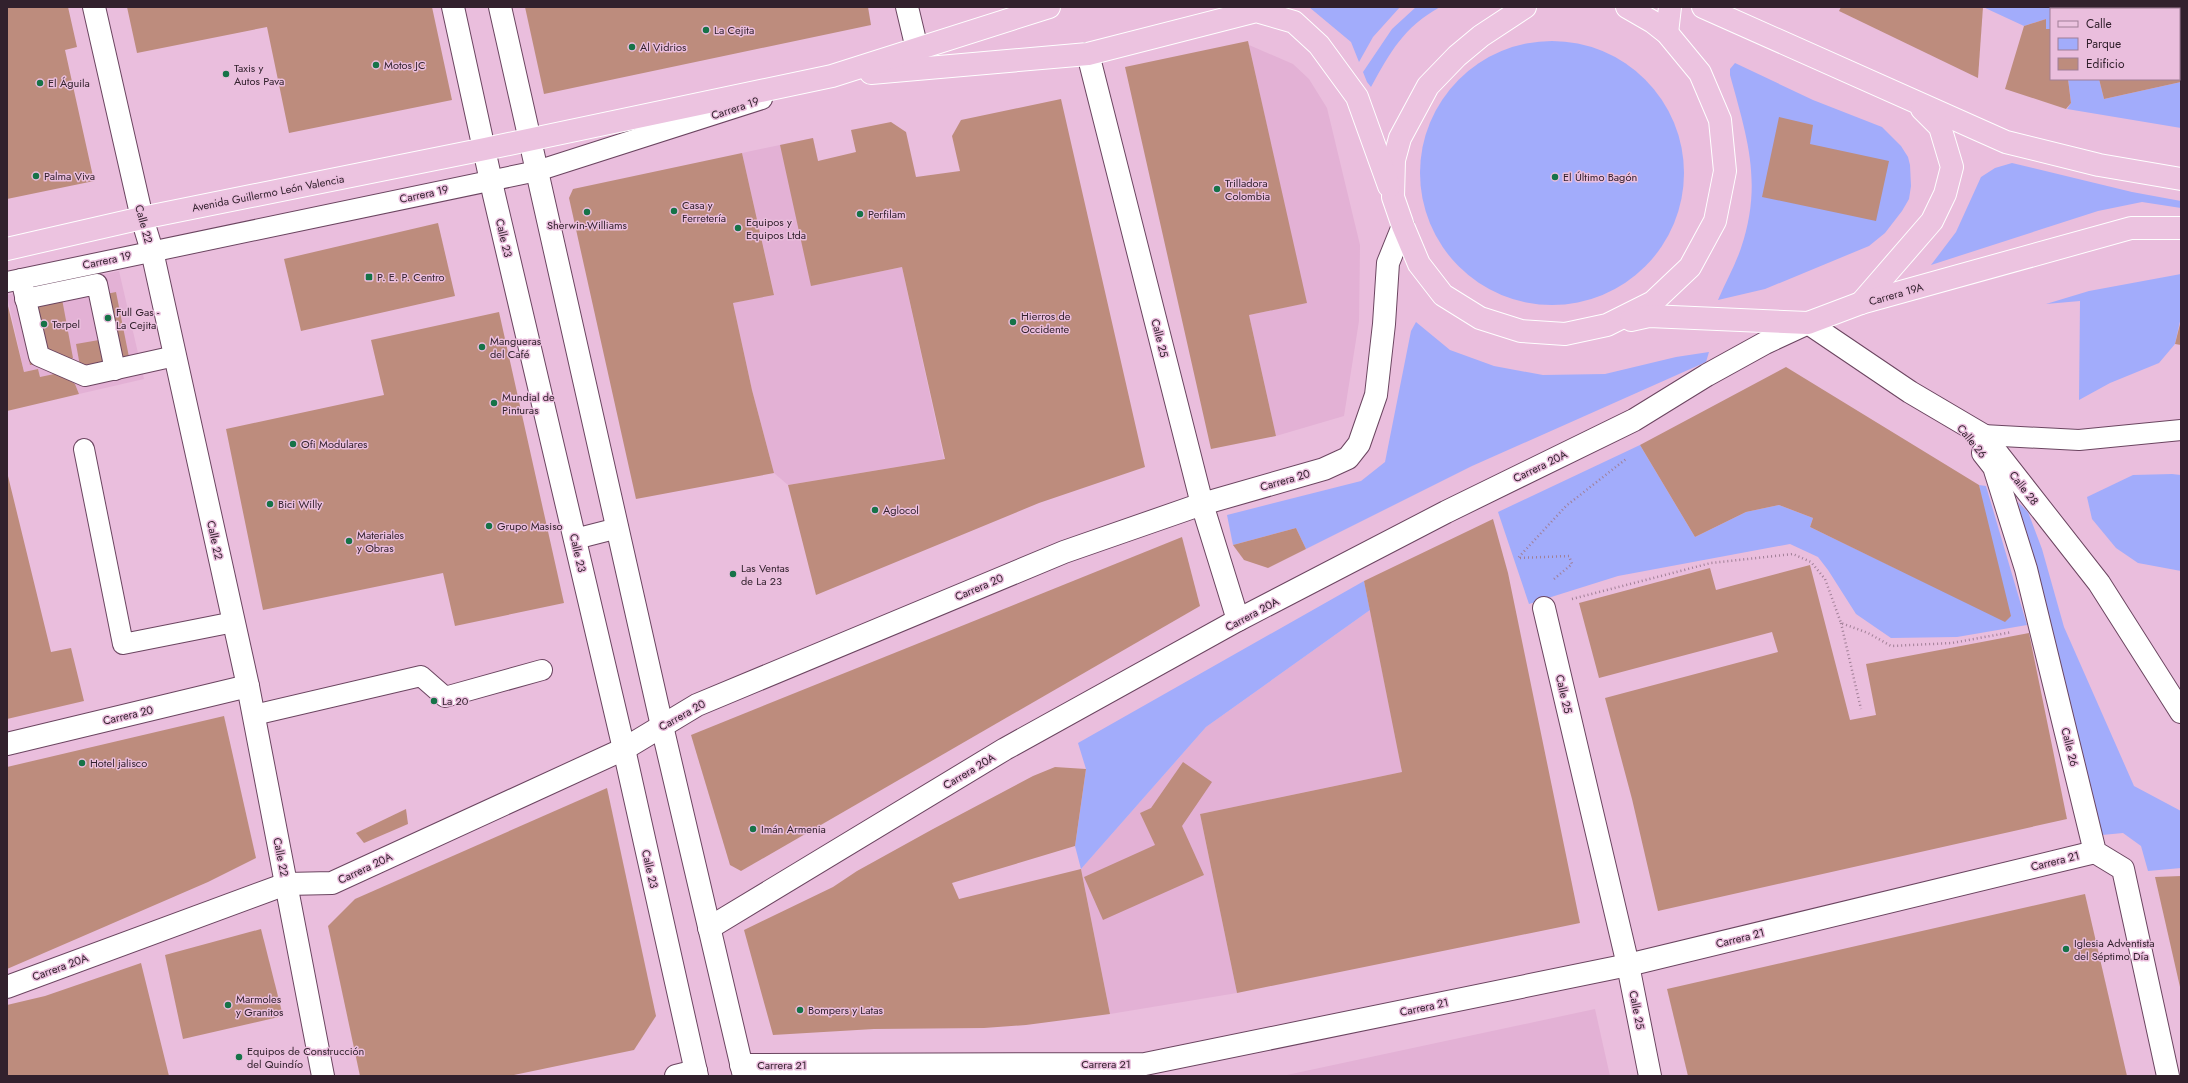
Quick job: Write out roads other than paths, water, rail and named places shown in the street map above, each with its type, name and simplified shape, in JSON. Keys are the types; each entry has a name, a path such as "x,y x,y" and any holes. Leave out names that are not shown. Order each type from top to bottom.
{"main road":[{"path":"1393,197 1394,160 1400,138 1428,86 1457,56 1481,36 1525,7"},
{"path":"1667,33 1670,7"},
{"path":"1703,7 2006,142 2099,165 2181,179"},
{"name":"Carrera 19","path":"530,140 832,76 1046,8"},
{"path":"832,76 1088,54 1256,11 1294,22 1319,46 1357,97 1403,226 1419,264 1443,295 1480,318 1521,331 1565,334 1607,326 1654,302 1690,266 1714,221 1722,186 1725,171 1720,120 1700,73 1667,33 1635,9"},
{"path":"1862,303 1932,221 1946,194 1952,167 1940,128 1917,103"},
{"name":"Avenida Guillermo León Valencia","path":"7,249 142,218 530,140"},
{"name":"Carrera 19A","path":"1607,326 1649,316 1808,323 1862,303 2131,228 2181,228"}],"street":[{"name":"Calle 22","path":"94,7 142,218 152,250 248,686 324,1076"},
{"name":"Calle 23","path":"453,7 491,180 624,749 690,1074"},
{"path":"500,7 662,726 743,1071"},
{"path":"907,7 917,49"},
{"name":"Calle 25","path":"1088,54 1202,504 1238,620"},
{"name":"Carrera 20","path":"624,749 697,705 1064,552 1202,504 1324,469 1348,458 1359,444 1376,395 1384,324 1388,263 1403,226"},
{"name":"Calle 28","path":"1808,323 1910,392 1983,436 2100,583 2181,712"},
{"name":"Carrera 20A","path":"709,928 1005,749 1238,620 1446,512 1634,420 1707,375 1765,343 1808,323"},
{"name":"Calle 26","path":"1954,418 1994,467 2026,569 2095,852"},
{"name":"Calle 25","path":"1544,608 1628,965 1650,1076"},
{"name":"Carrera 20","path":"7,744 248,686"},
{"name":"Carrera 20A","path":"7,987 286,884 332,883 624,749"},
{"path":"2095,852 2123,869 2168,1076"},
{"name":"Carrera 21","path":"743,1071 1146,1070 1628,965 2095,852"}],"lane":[{"name":"Carrera 19","path":"14,280 152,250 537,171 832,76"},
{"path":"14,280 25,299 38,356 85,376 175,356"},
{"path":"25,299 97,284 115,370"},
{"path":"1983,436 2079,440 2181,430"},
{"path":"84,449 124,644 234,622"},
{"path":"575,539 618,528"},
{"path":"254,715 421,676 445,697 542,670"}],"place":[{"name":"La Cejita","path":"706,30"},
{"name":"Al Vidrios","path":"632,47"},
{"name":"Motos JC","path":"376,65"},
{"name":"Taxis y Autos Pava","path":"226,74"},
{"name":"El Águila","path":"40,83"},
{"name":"Palma Viva","path":"36,176"},
{"name":"El Último Bagón","path":"1555,177"},
{"name":"Trilladora Colombia","path":"1217,189"},
{"name":"Casa y Ferretería","path":"674,211"},
{"name":"Sherwin-Williams","path":"587,212"},
{"name":"Perfilam","path":"860,214"},
{"name":"Equipos y Equipos Ltda","path":"738,228"},
{"name":"P. E. P. Centro","path":"369,277"},
{"name":"Full Gas - La Cejita","path":"108,318"},
{"name":"Hierros de Occidente","path":"1013,322"},
{"name":"Terpel","path":"44,324"},
{"name":"Mangueras del Café","path":"482,347"},
{"name":"Mundial de Pinturas","path":"494,403"},
{"name":"Ofi Modulares","path":"293,444"},
{"name":"Bici Willy","path":"270,504"},
{"name":"Aglocol","path":"875,510"},
{"name":"Grupo Masiso","path":"489,526"},
{"name":"Materiales y Obras","path":"349,541"},
{"name":"Las Ventas de La 23","path":"733,574"},
{"name":"La 20","path":"434,701"},
{"name":"Hotel jalisco","path":"82,763"},
{"name":"Imán Armenia","path":"753,829"},
{"name":"Iglesia Adventista del Séptimo Día","path":"2066,949"},
{"name":"Marmoles y Granitos","path":"228,1005"},
{"name":"Bompers y Latas","path":"800,1010"},
{"name":"Equipos de Construcción del Quindío","path":"239,1057"}]}
